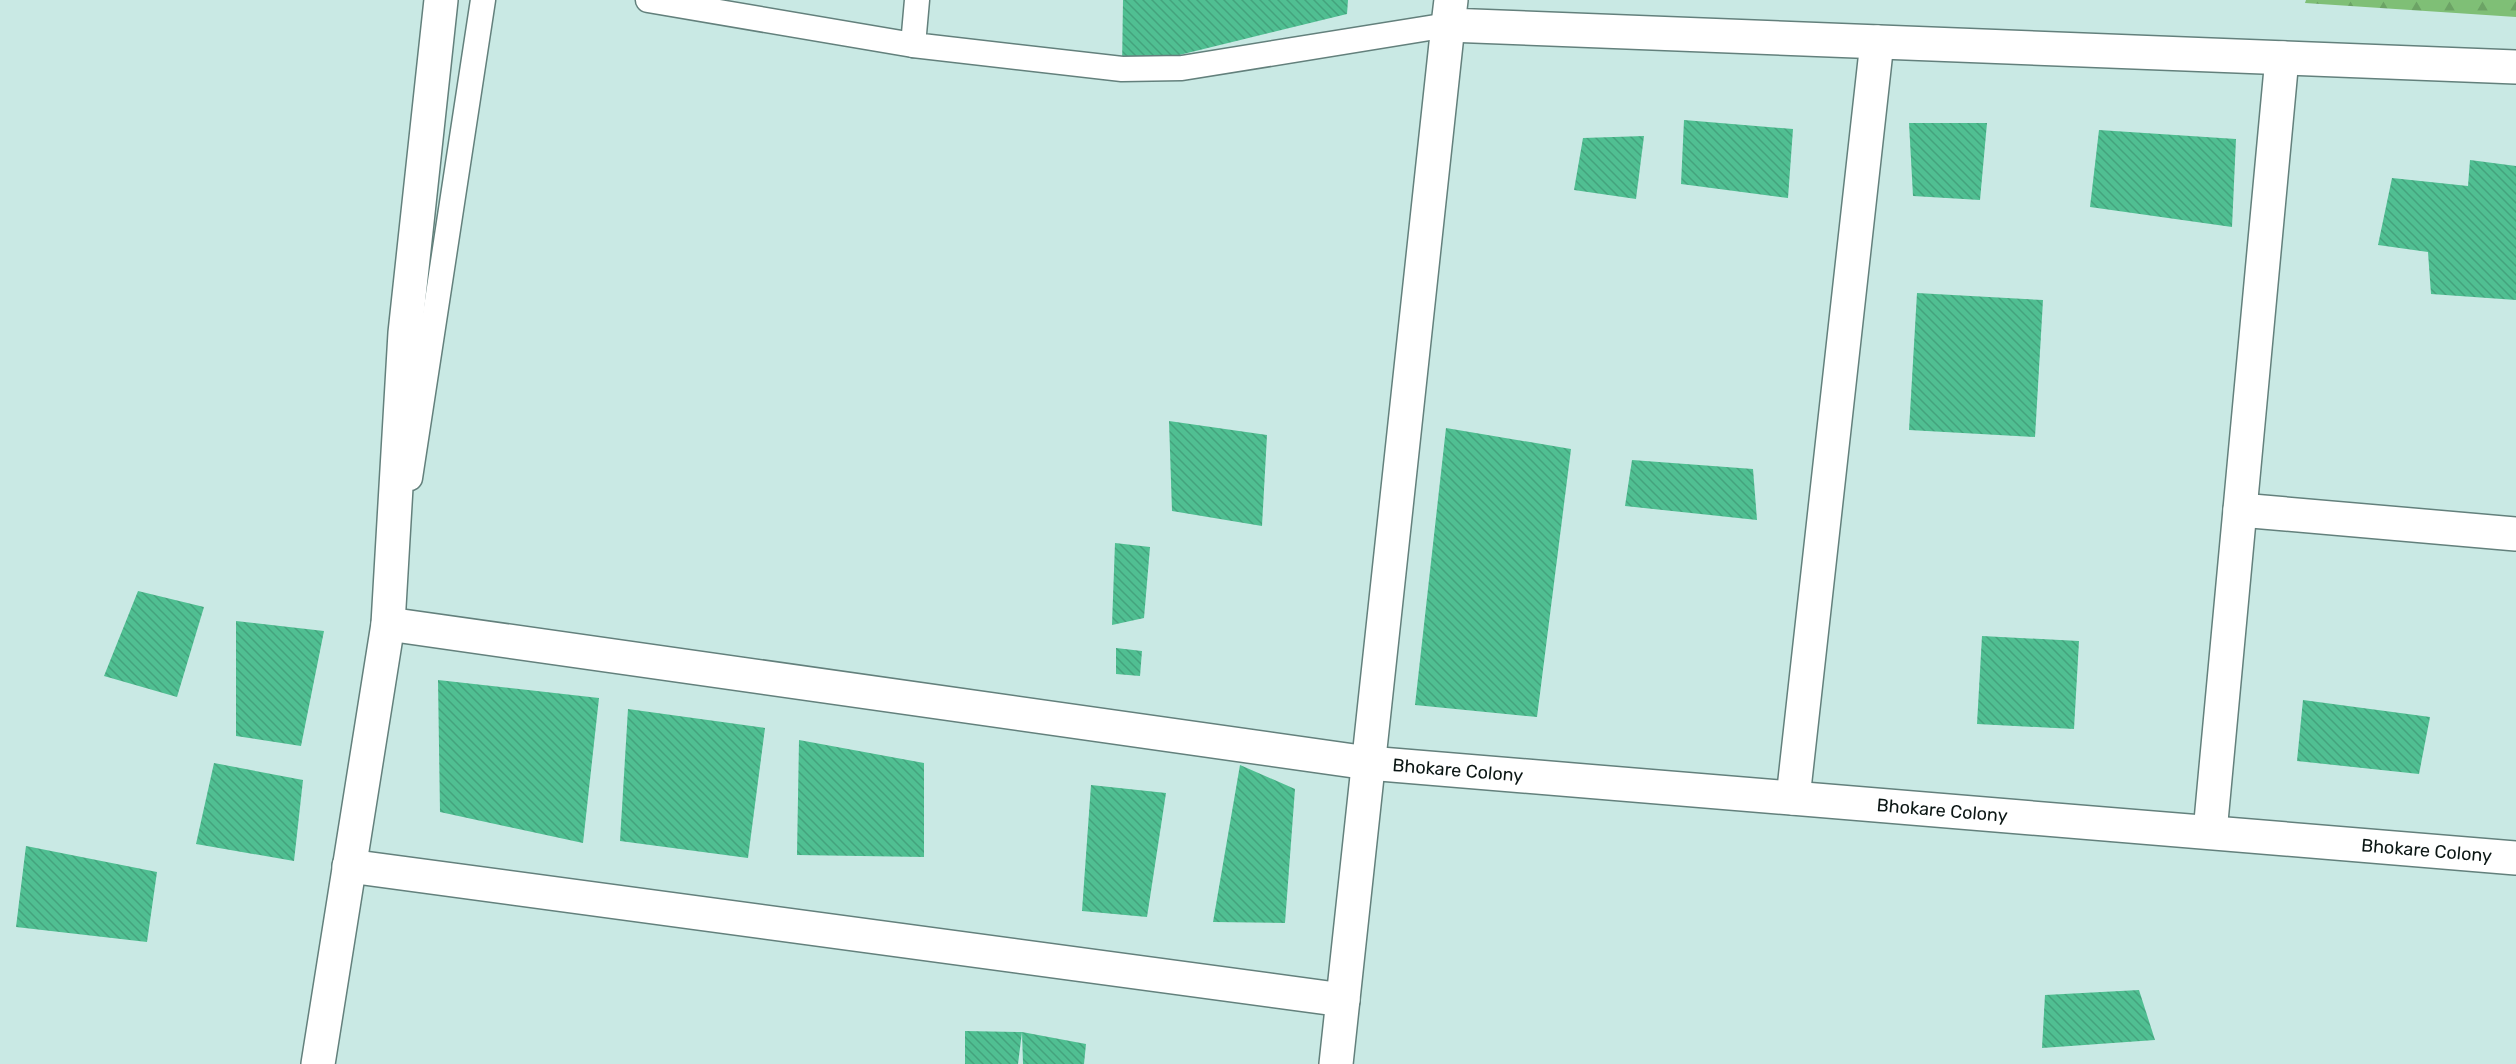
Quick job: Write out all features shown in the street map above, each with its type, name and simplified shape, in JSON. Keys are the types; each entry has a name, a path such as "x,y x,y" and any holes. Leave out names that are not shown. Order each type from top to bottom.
{"street":[{"path":"318,1064 388,624 405,333 441,0"},
{"path":"1336,1064 1449,12 1877,42 2516,67"},
{"path":"1793,798 1877,42"},
{"path":"2210,832 2282,58"},
{"path":"2240,510 2516,534"},
{"name":"Bhokare Colony","path":"388,624 1368,763 2516,858"},
{"path":"349,866 1342,1000"}],"lane":[{"path":"388,624 483,0"},
{"path":"648,0 913,45 1122,69 1182,68 1449,12"},
{"path":"913,45 917,0"}],"green space":[{"path":"2306,0 2516,0 2516,17 2305,3"}],"building":[{"path":"1123,0 1348,0 1347,14 1122,69"},
{"path":"1684,120 1793,129 1788,198 1681,184"},
{"path":"1909,123 1987,123 1980,200 1913,196"},
{"path":"2099,130 2236,139 2232,227 2090,207"},
{"path":"1644,136 1636,199 1574,190 1583,138"},
{"path":"2470,160 2516,166 2516,300 2431,294 2428,252 2378,245 2392,178 2468,186"},
{"path":"1917,293 2043,300 2035,437 1909,430"},
{"path":"1169,421 1267,435 1262,526 1172,511"},
{"path":"1446,428 1571,449 1537,717 1415,705"},
{"path":"1632,460 1753,469 1757,520 1625,506"},
{"path":"1115,543 1150,547 1144,618 1112,625"},
{"path":"138,591 204,607 177,697 104,676"},
{"path":"236,621 324,631 301,746 236,736"},
{"path":"1982,636 2079,641 2074,729 1977,724"},
{"path":"1116,648 1142,651 1140,676 1116,674"},
{"path":"438,680 599,698 583,843 440,812"},
{"path":"2303,700 2430,717 2419,774 2297,761"},
{"path":"628,709 765,728 748,858 620,841"},
{"path":"799,740 924,763 924,857 797,855"},
{"path":"214,763 303,780 294,861 196,844"},
{"path":"1240,765 1295,789 1285,923 1213,922"},
{"path":"1091,785 1166,793 1147,917 1082,911"},
{"path":"26,846 157,872 147,942 16,927"},
{"path":"2139,990 2155,1040 2042,1048 2045,995"},
{"path":"965,1031 1022,1032 1018,1064 965,1064"},
{"path":"1022,1032 1086,1044 1084,1064 1023,1064"}]}
